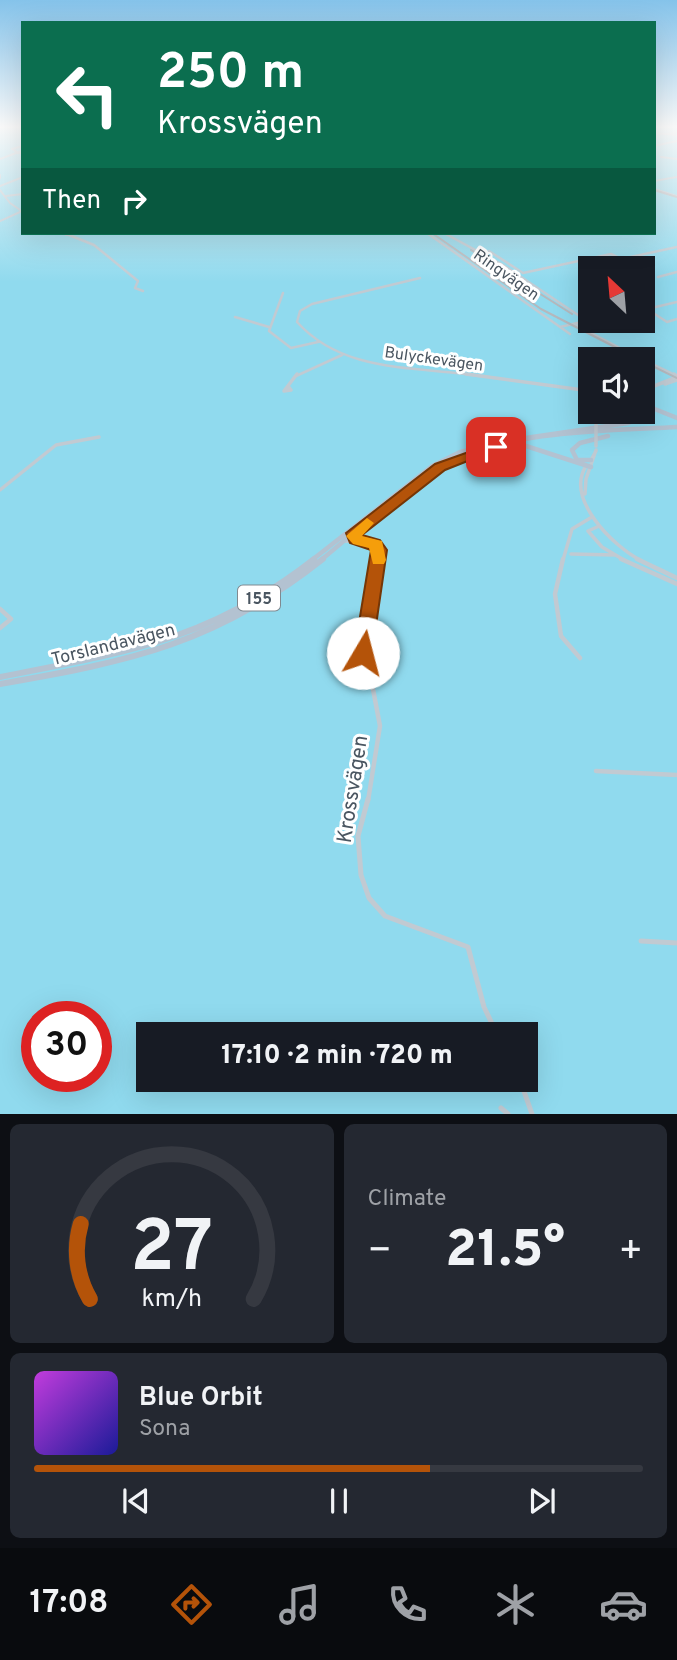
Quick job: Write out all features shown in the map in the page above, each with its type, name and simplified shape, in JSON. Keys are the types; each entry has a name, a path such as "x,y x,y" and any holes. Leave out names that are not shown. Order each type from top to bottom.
{"main road":[{"path":"655,410 677,418"},
{"path":"482,446 622,424"},
{"path":"587,467 576,462 572,450 590,440 629,432 677,427"},
{"name":"Torslandavägen","path":"0,677 130,652 220,620 274,587 432,466 450,456 482,446 677,427"},
{"name":"Torslandavägen","path":"0,684 123,660 204,634 263,603 440,467 494,448 677,427"},
{"path":"494,448 545,448 587,467"}],"street":[{"path":"0,184 20,178"},
{"path":"0,190 21,211"},
{"path":"656,190 677,196"},
{"path":"6,196 21,194"},
{"path":"0,221 21,212"},
{"path":"0,215 11,216"},
{"path":"66,235 94,245 129,271 138,281 135,288 143,292"},
{"name":"Ringvägen","path":"430,235 570,334"},
{"path":"447,235 518,275 578,314"},
{"path":"634,256 677,247"},
{"path":"489,251 523,273"},
{"path":"598,256 616,256"},
{"path":"518,275 578,261"},
{"path":"658,276 677,272"},
{"name":"Bulyckevägen","path":"420,278 306,307 299,313 297,322 318,342 344,354 409,370 578,390"},
{"path":"269,327 283,293"},
{"path":"655,304 677,300"},
{"path":"677,300 647,309 667,322 677,319"},
{"path":"235,317 269,327 291,348 318,342"},
{"path":"560,327 576,324"},
{"path":"590,333 618,347"},
{"path":"288,386 298,373 344,354"},
{"path":"655,366 677,378 655,387"},
{"path":"596,424 596,449 580,484 592,517 598,527 625,553 677,578"},
{"path":"0,490 18,481 37,458 56,445 99,437"},
{"path":"580,658 561,636 555,594 568,537 572,529 592,517"},
{"path":"598,527 589,530 590,537 638,569 677,584"},
{"name":"Krossvägen","path":"354,533 359,541 375,544 379,550 362,650 369,668 380,726 372,786 358,836 361,875 369,898 385,916 468,947 478,989 492,1022"},
{"path":"343,542 359,541"},
{"path":"571,554 617,555"},
{"path":"0,609 11,620 0,628"},
{"path":"596,771 677,775"},
{"path":"642,941 677,943"},
{"path":"524,1092 532,1114"},
{"path":"501,1108 508,1114"}],"water":[{"path":"0,178 21,178 21,235 656,235 656,178 677,178 677,1114 0,1114"}],"railway":[{"path":"656,191 677,197"},
{"path":"435,235 541,309 615,347"},
{"path":"471,250 572,314"},
{"path":"655,367 677,378"}],"slow traffic":[{"path":"367,523 353,536 359,541 377,545 378,560"}],"route":[{"path":"363,653 362,645 377,577 379,547 355,539 354,533 440,467 464,456 496,447"}]}
